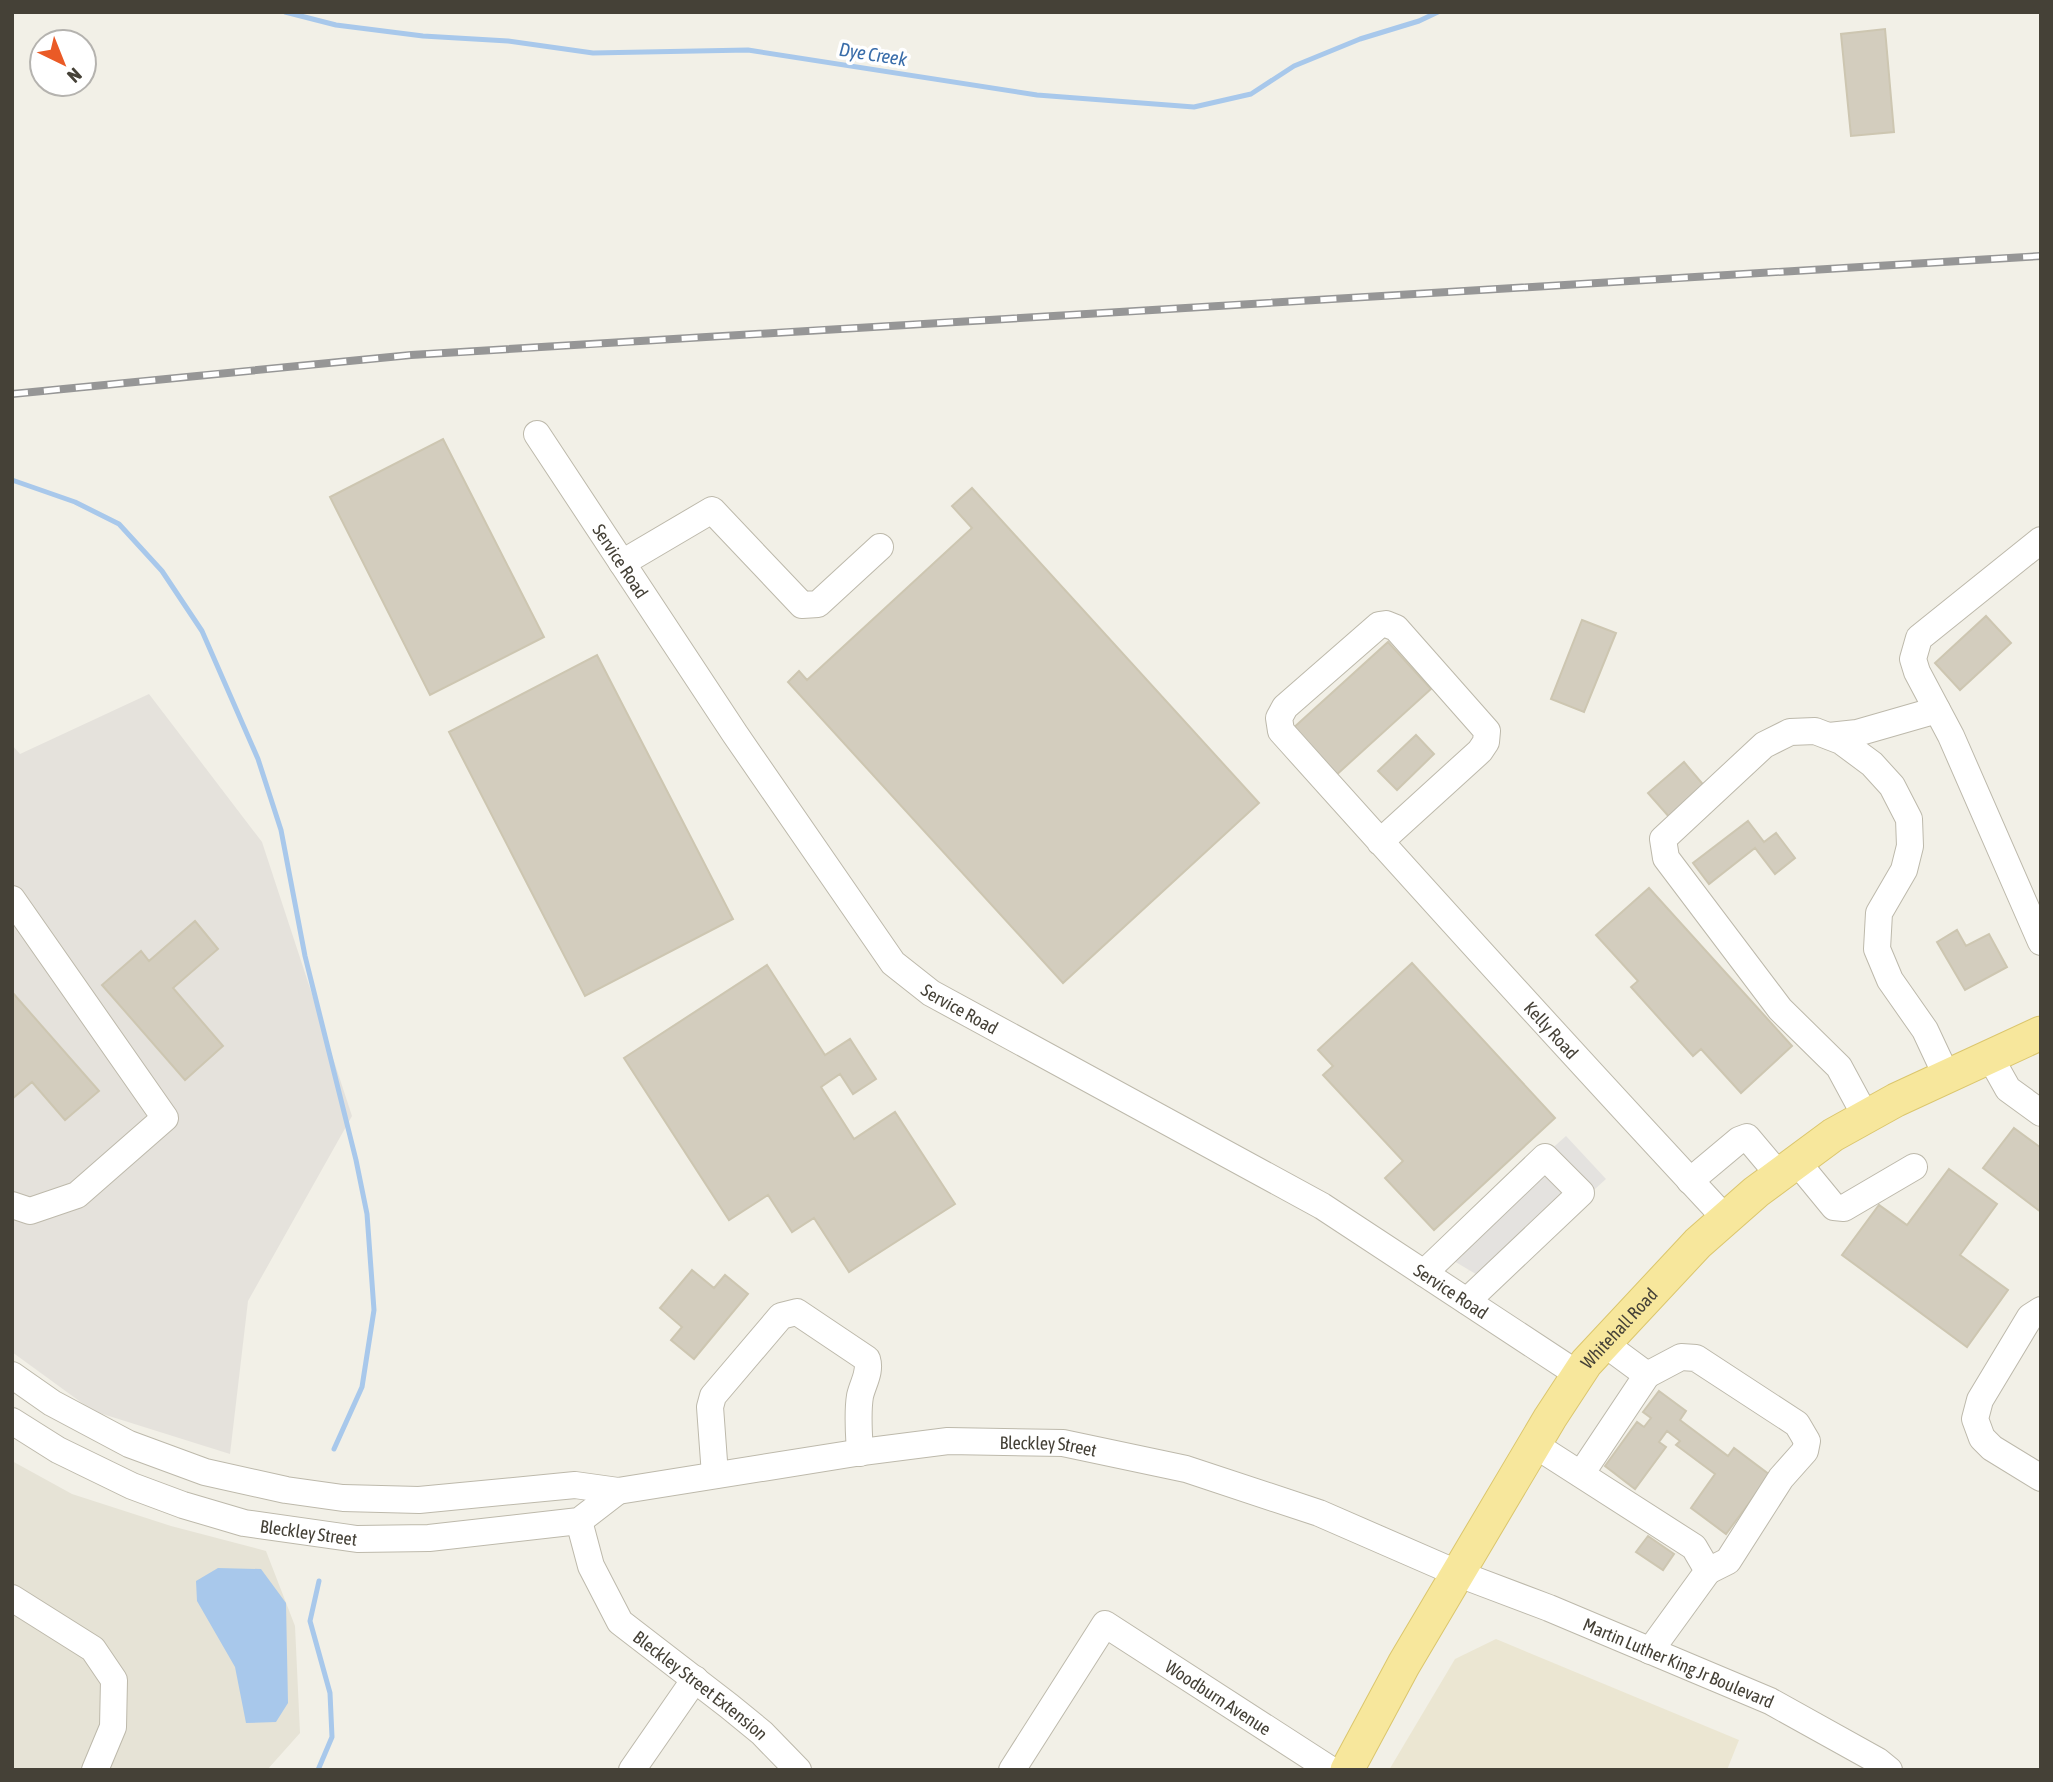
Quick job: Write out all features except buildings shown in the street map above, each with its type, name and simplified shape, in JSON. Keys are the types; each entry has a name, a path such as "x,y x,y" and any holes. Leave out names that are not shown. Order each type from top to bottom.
{"main road":[{"name":"Whitehall Road","path":"1347,1770 1404,1664 1579,1375 1605,1343 1698,1243 1833,1135 1947,1077 2041,1034"}],"street":[{"name":"Service Road","path":"537,434 735,734 894,963 931,993 1322,1206 1579,1375"},
{"path":"622,563 712,510 802,605 818,604 880,547"},
{"path":"2039,932 1951,736 1917,672 1913,659 1919,638 2041,540"},
{"name":"Kelly Road","path":"1380,842 1480,751 1486,742 1487,731 1396,628 1386,624 1379,625 1285,707 1279,718 1281,731 1380,842 1512,989 1726,1219"},
{"path":"1829,736 1857,733 1937,710"},
{"path":"1866,1117 1839,1067 1780,1009 1666,859 1663,839 1764,744 1790,732 1815,731 1841,741 1872,764 1892,786 1909,819 1910,846 1904,870 1879,913 1877,949 1890,980 1925,1030 1947,1077"},
{"path":"12,899 165,1118 77,1195 30,1211 12,1205"},
{"path":"1990,1057 2008,1089 2041,1112"},
{"path":"1690,1181 1739,1140 1747,1138 1835,1207 1844,1208 1914,1167"},
{"path":"1424,1273 1545,1157 1581,1193 1466,1301"},
{"path":"2041,1310 2030,1317 1980,1399 1975,1419 1982,1438 1992,1448 2041,1478"},
{"path":"715,1475 710,1407 713,1396 781,1316 797,1312 867,1359 870,1368 860,1396 859,1409 860,1452"},
{"path":"1605,1343 1647,1375"},
{"path":"1581,1474 1647,1375 1681,1357 1696,1358 1797,1423 1807,1441 1805,1451 1781,1478 1728,1561 1708,1571 1650,1651"},
{"name":"Bleckley Street","path":"12,1375 52,1403 129,1444 205,1472 286,1490 343,1497 419,1500 575,1485 618,1491 860,1452 948,1441 1063,1443 1186,1469 1319,1513 1459,1574"},
{"name":"Bleckley Street","path":"12,1421 58,1450 132,1486 244,1523 357,1539 429,1538 579,1521 618,1491"},
{"path":"1535,1445 1694,1547 1708,1571"},
{"name":"Bleckley Street Extension","path":"579,1521 591,1566 620,1622 762,1733 798,1770"},
{"name":"Martin Luther King Jr Boulevard","path":"1459,1574 1770,1702 1878,1760 1889,1770"},
{"path":"12,1598 93,1649 114,1680 113,1727 95,1770"},
{"name":"Woodburn Avenue","path":"1012,1770 1105,1624 1331,1770"},
{"path":"632,1770 695,1679"}],"shaded area":[{"path":"149,694 262,842 352,1116 248,1301 230,1454 93,1411 12,1352 12,745 20,754"},
{"path":"1566,1136 1606,1179 1491,1283 1437,1251"},
{"path":"12,1461 72,1494 171,1526 266,1551 295,1626 300,1733 267,1770 12,1770"},
{"path":"1496,1639 1739,1740 1727,1770 1389,1770 1455,1659"}],"water":[{"path":"218,1568 261,1569 286,1603 288,1703 276,1722 246,1723 235,1667 197,1601 196,1581"}],"waterway":[{"name":"Dye Creek","path":"285,12 336,25 423,36 508,41 593,53 748,50 1037,95 1194,107 1251,94 1294,66 1360,39 1419,21 1438,12"},
{"path":"12,480 75,502 119,524 162,571 202,631 258,759 281,830 305,956 367,1214 374,1310 362,1387 334,1449"},
{"path":"318,1770 332,1737 330,1693 310,1621 319,1581"}],"railway":[{"path":"12,394 411,355 2041,256"}]}
